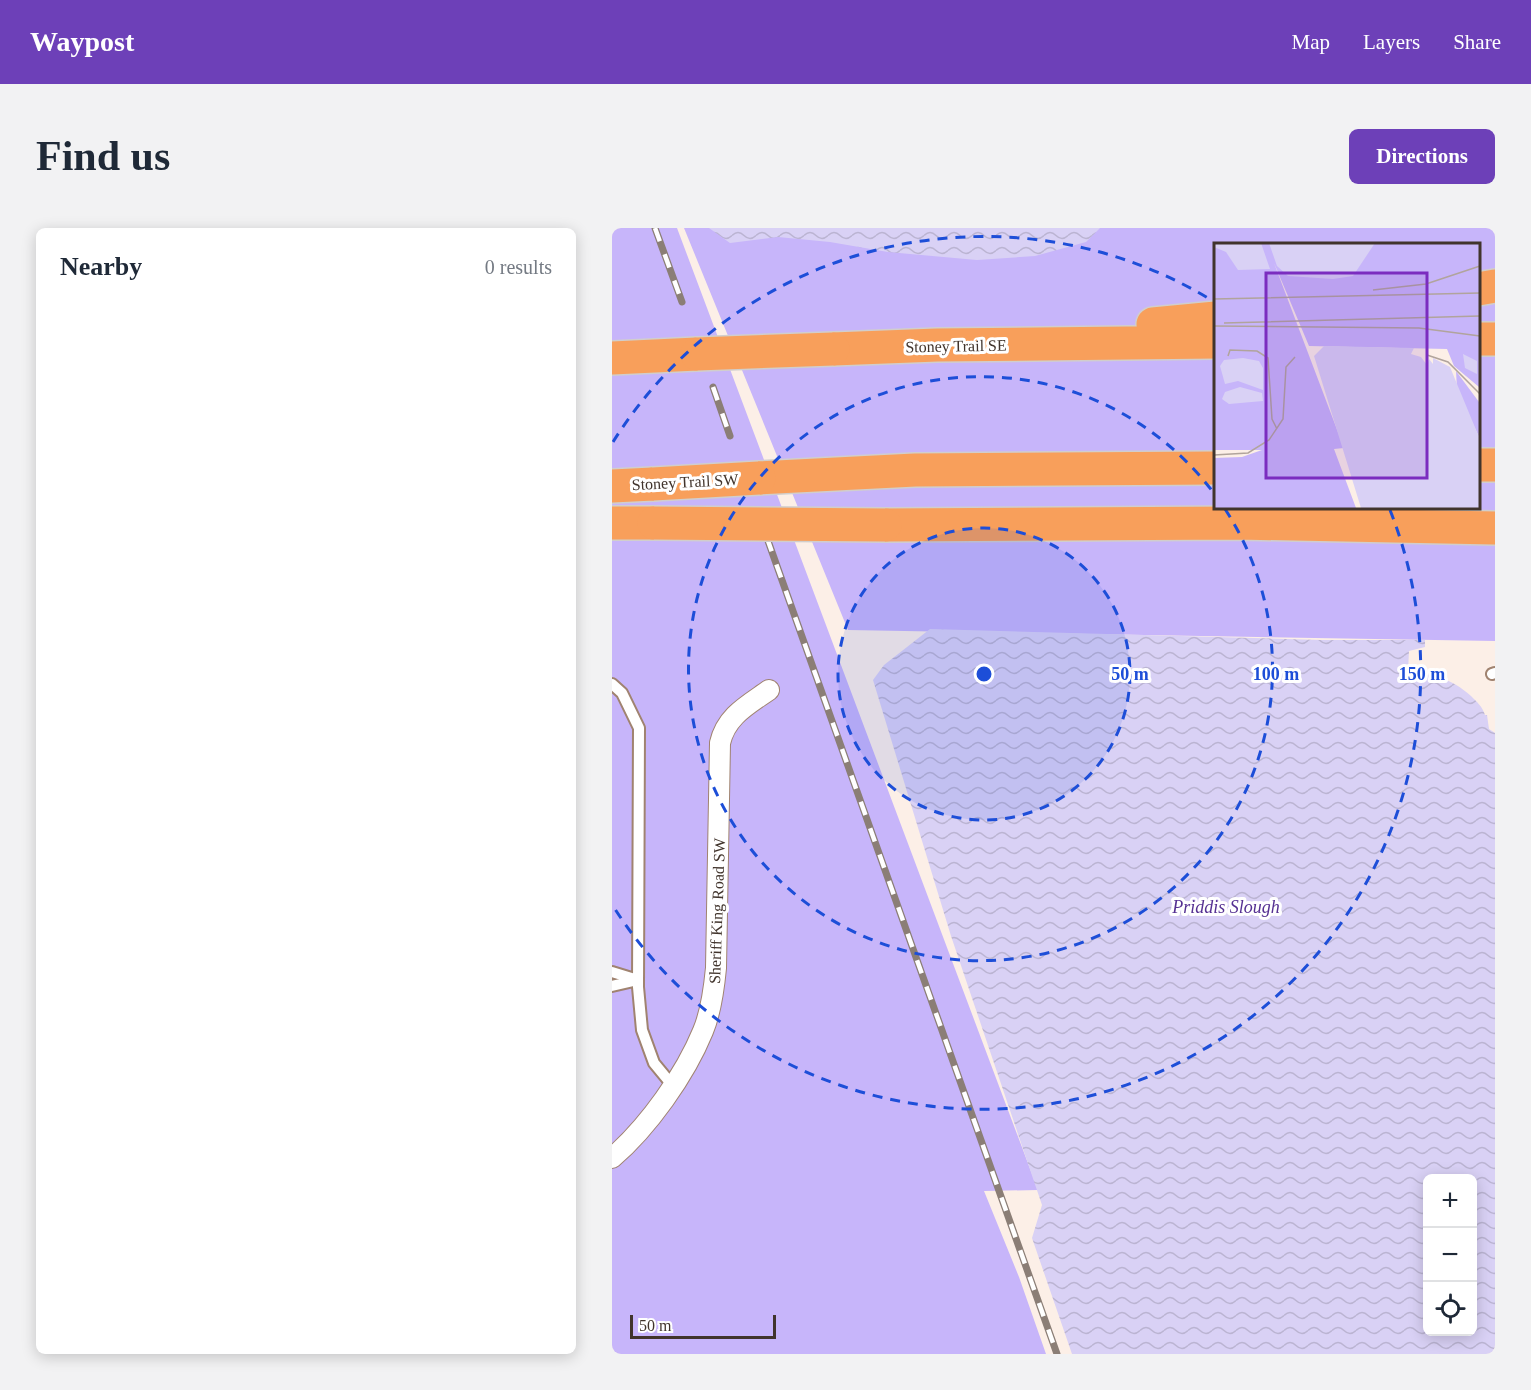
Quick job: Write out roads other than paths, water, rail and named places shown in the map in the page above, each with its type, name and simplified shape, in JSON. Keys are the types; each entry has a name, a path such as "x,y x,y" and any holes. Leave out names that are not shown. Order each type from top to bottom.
{"highway":[{"path":"1480,290 1495,286"},
{"path":"937,345 1214,318"},
{"name":"Stoney Trail SE","path":"619,358 937,345 1214,342"},
{"name":"Stoney Trail SW","path":"612,486 881,472 1214,468"},
{"path":"612,523 885,525 1239,523 1495,528"}],"street":[{"name":"Sheriff King Road SW","path":"612,1158 626,1146 672,1086 691,1056 704,1029 714,987 718,932 721,736 732,719 769,690"}],"lane":[{"path":"612,684 622,693 639,728 638,980 642,1030 654,1063 672,1086"},
{"path":"612,972 638,980"},
{"path":"612,987 638,980"}],"water":[{"path":"709,228 1100,228 1086,242 1035,256 977,260 888,252 830,242 778,237 730,243"},
{"name":"Priddis Slough","path":"930,629 1321,640 1425,640 1425,647 1409,651 1408,671 1442,678 1464,690 1487,715 1489,729 1495,733 1495,1354 1072,1354 1032,1238 1042,1205 951,936 873,680 884,665"}],"railway":[{"path":"655,228 682,302"},
{"path":"713,387 730,436"},
{"path":"767,538 1057,1354"}]}
